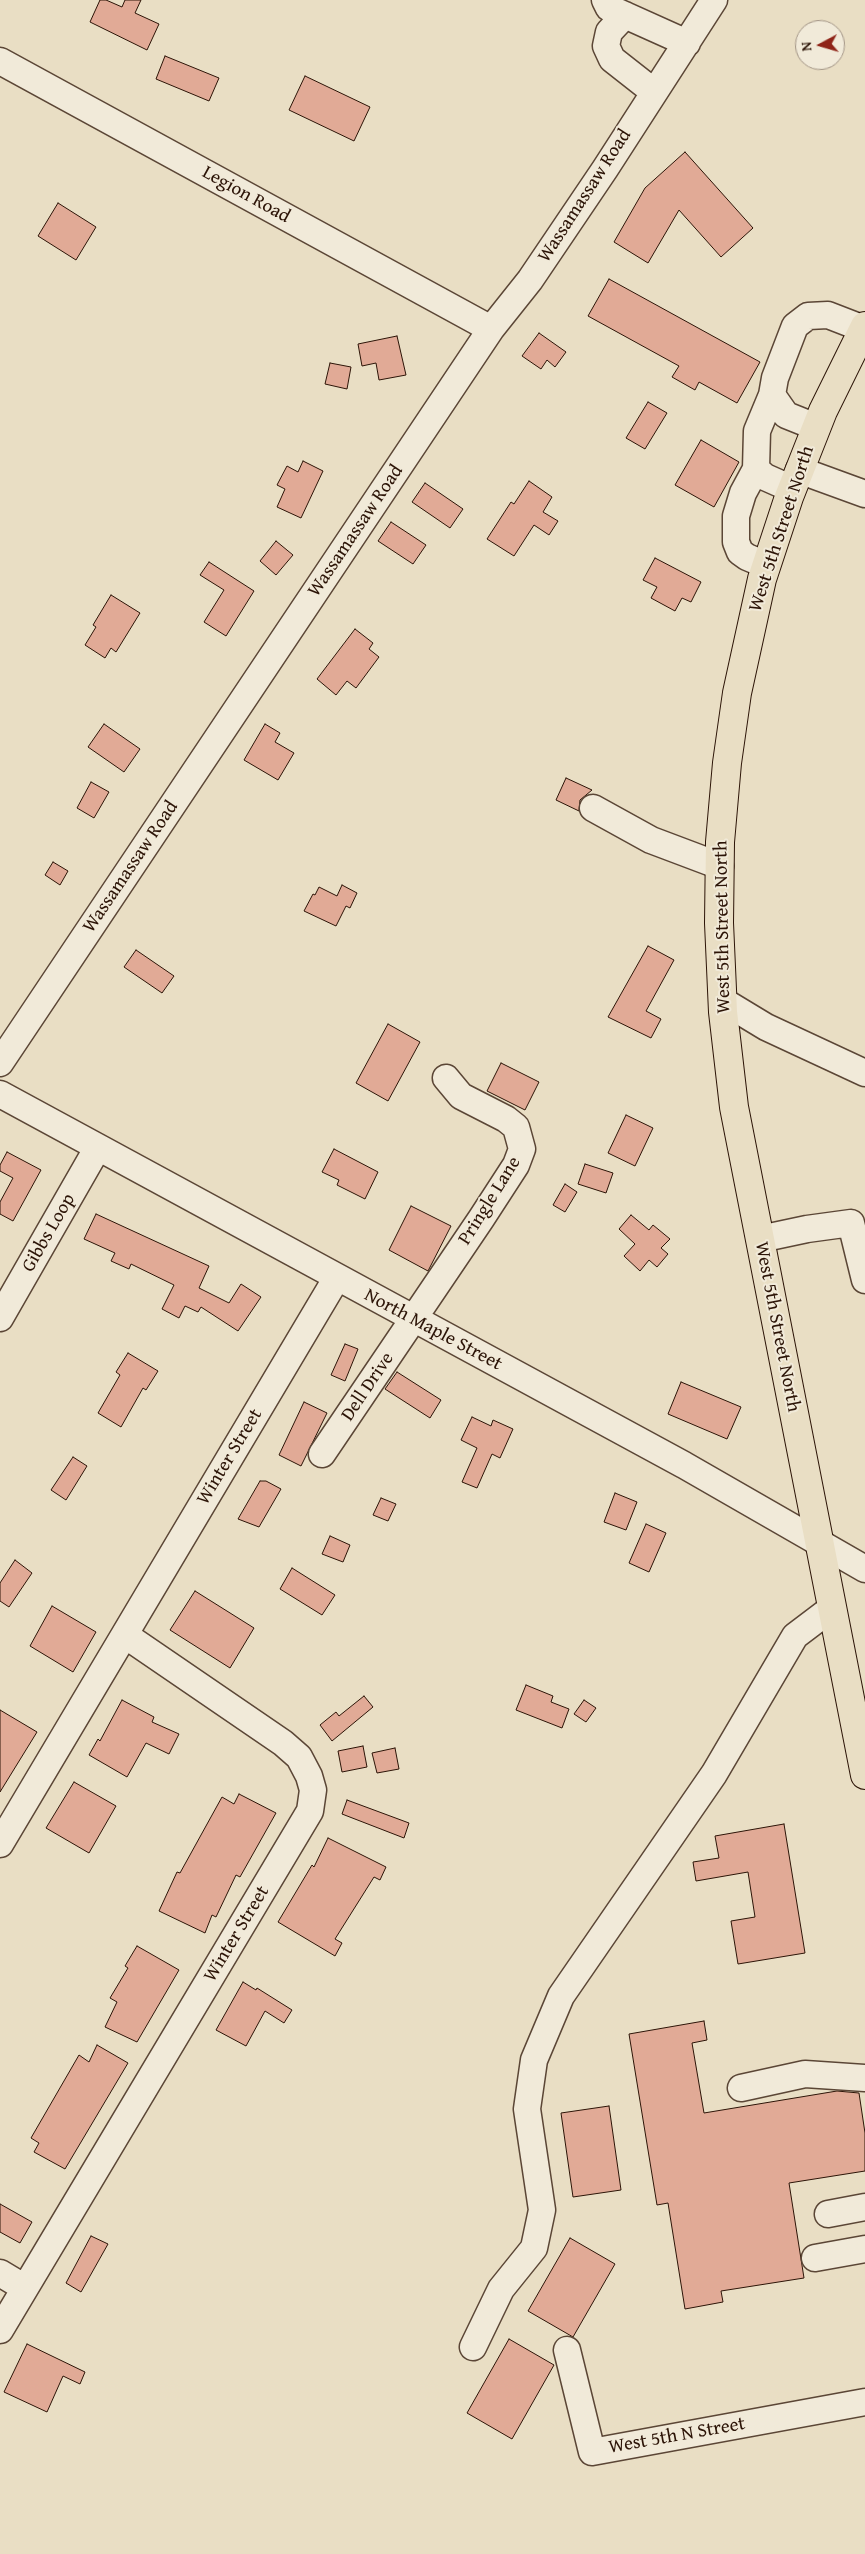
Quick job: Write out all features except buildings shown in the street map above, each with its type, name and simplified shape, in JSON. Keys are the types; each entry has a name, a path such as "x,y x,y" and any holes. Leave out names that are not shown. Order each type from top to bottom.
{"main road":[{"name":"West 5th Street North","path":"864,327 816,427 766,565 737,693 727,763 720,866 719,923 723,1002 734,1107 818,1543 832,1608 858,1701 865,1775"}],"street":[{"name":"Wassamassaw Road","path":"0,1063 492,329 530,280 687,42 710,2"},
{"path":"654,92 612,59 606,46 615,7 687,42"},
{"name":"Legion Road","path":"0,61 492,329"},
{"path":"766,565 746,557 740,552 736,542 736,516 743,493 756,469 757,431 772,395 775,378 795,326 808,316 828,315 864,327"},
{"path":"772,395 786,415 816,427"},
{"path":"756,469 765,477 796,480 865,494"},
{"path":"593,808 651,840 720,866"},
{"path":"723,1002 766,1027 865,1073"},
{"name":"Pringle Lane","path":"414,1320 516,1165 522,1149 516,1127 506,1119 460,1096 446,1078"},
{"name":"North Maple Street","path":"0,1094 336,1279 684,1466 865,1569"},
{"name":"Gibbs Loop","path":"0,1318 98,1147"},
{"path":"760,1239 806,1229 851,1223 865,1280"},
{"name":"Winter Street","path":"0,1844 336,1279"},
{"name":"Dell Drive","path":"322,1454 414,1320"},
{"path":"473,2347 501,2289 534,2248 542,2210 527,2109 534,2060 561,1996 714,1774 795,1636 832,1608"},
{"name":"Winter Street","path":"0,2330 310,1810 313,1790 309,1776 299,1757 283,1743 125,1635"},
{"path":"741,2088 805,2074 865,2078"},
{"path":"828,2214 865,2207"},
{"path":"815,2258 865,2250"},
{"path":"0,2274 25,2288"},
{"name":"West 5th N Street","path":"567,2350 592,2452 865,2402"}]}
